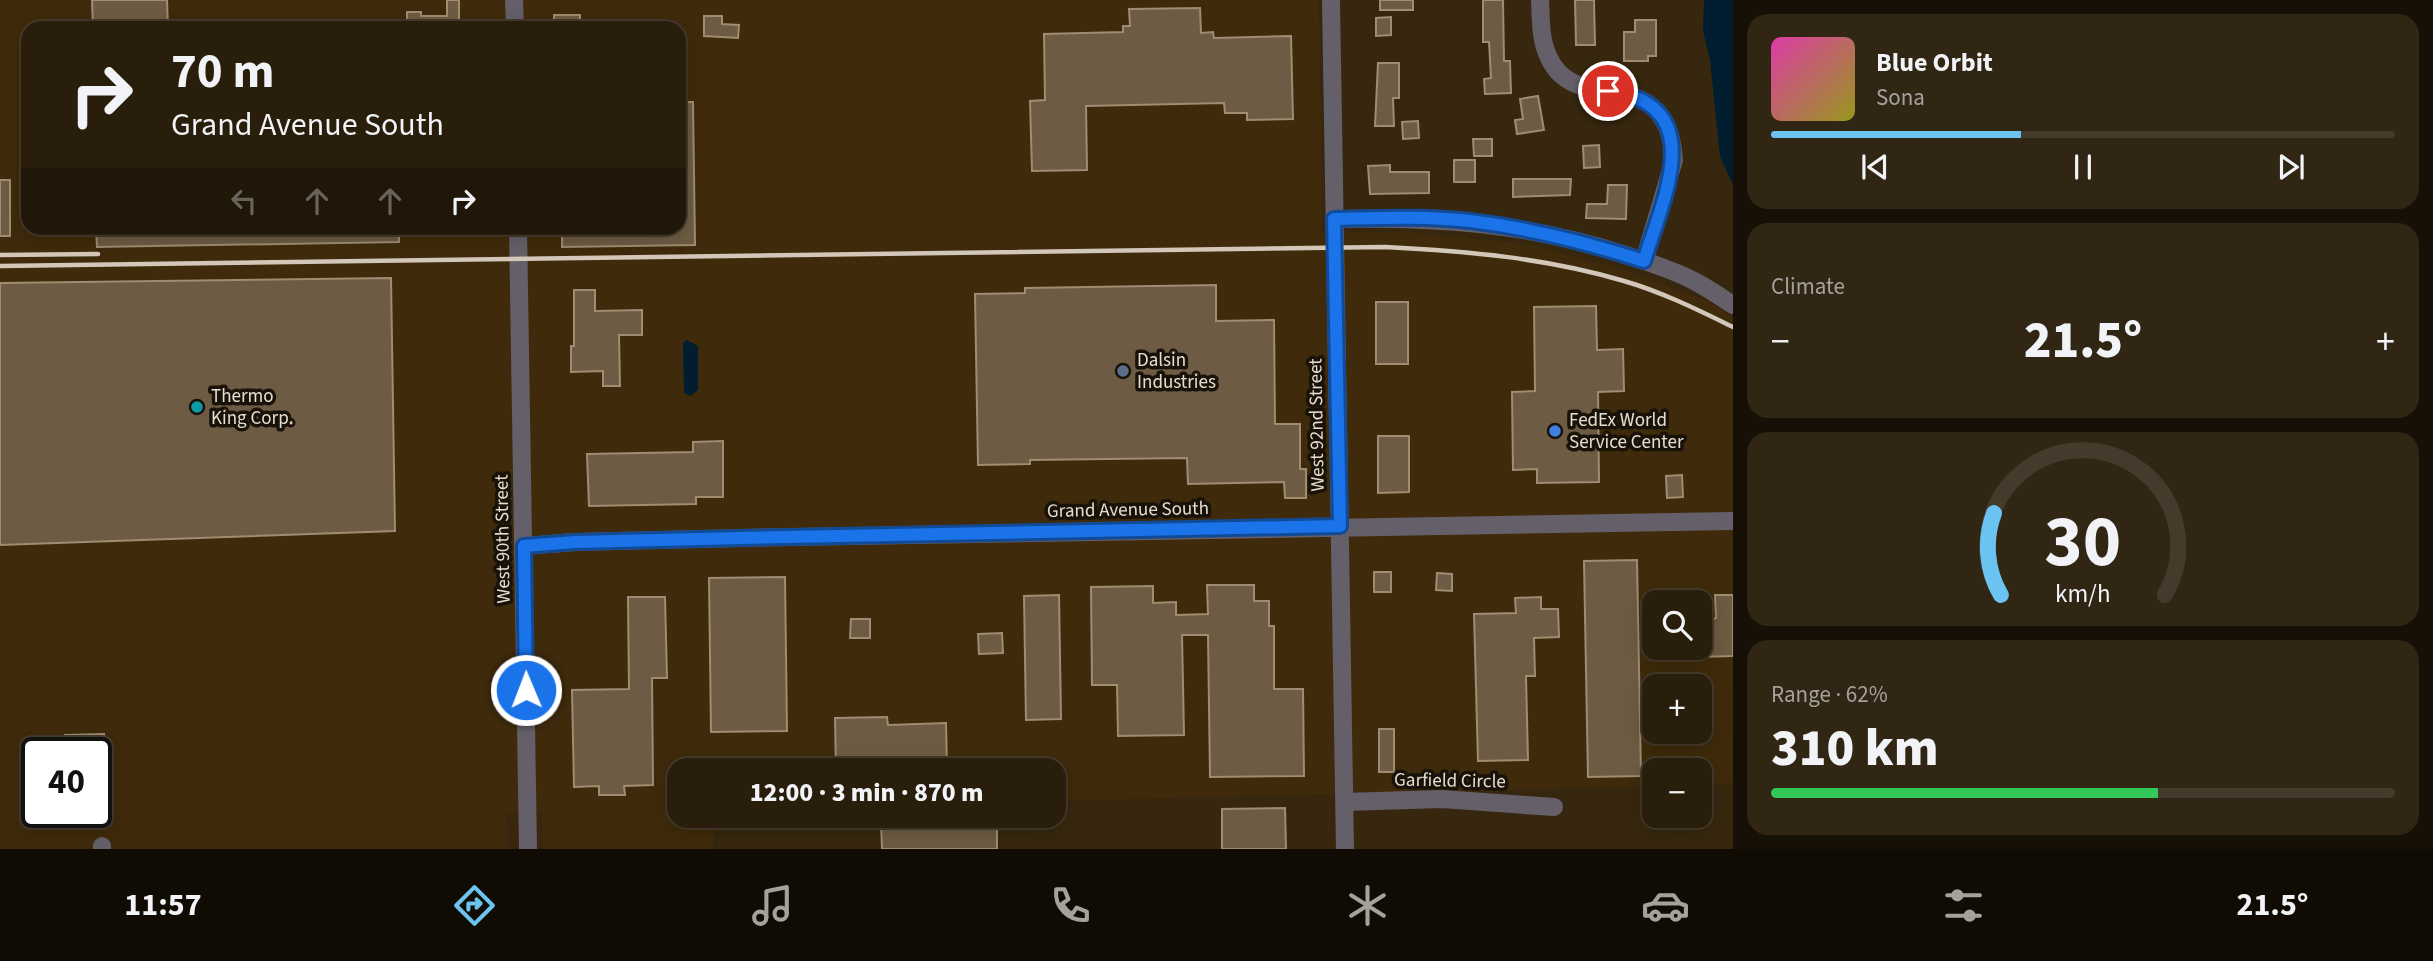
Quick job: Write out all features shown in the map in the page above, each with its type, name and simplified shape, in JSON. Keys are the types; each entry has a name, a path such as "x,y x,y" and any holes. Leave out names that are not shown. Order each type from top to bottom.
{"street":[{"path":"514,0 515,21"},
{"name":"West 92nd Street","path":"1331,0 1345,849"},
{"path":"1540,0 1544,45 1550,61 1561,74 1575,84 1591,90 1626,93 1642,100 1656,111 1666,125 1674,160 1644,261"},
{"path":"1334,219 1403,217 1470,221 1563,238 1644,261 1696,282 1733,305"},
{"name":"West 90th Street","path":"518,235 528,849"},
{"name":"Grand Avenue South","path":"524,546 575,542 1340,526 1733,522"},
{"name":"Garfield Circle","path":"1345,802 1442,799 1554,807"}],"shaded area":[{"path":"0,0 1319,0 1322,233 1405,232 1519,243 1619,268 1708,301 1733,317 1733,785 1712,785 1712,758 1642,758 1642,786 1066,801 1066,758 667,758 667,828 714,828 713,849 543,849 542,813 507,814 508,849 0,849"}],"water":[{"path":"1704,0 1733,0 1733,185 1720,156 1710,60 1703,31"},
{"path":"687,340 698,346 698,390 691,396 684,393 683,346"}],"building":[{"path":"92,0 167,0 168,21 93,21"},
{"path":"447,0 459,0 459,21 407,21 407,12 421,12 421,16 447,16"},
{"path":"1380,0 1413,0 1413,10 1380,10"},
{"path":"1483,0 1503,0 1504,61 1510,61 1511,93 1485,94 1484,79 1491,78 1489,42 1483,42"},
{"path":"1575,0 1594,0 1595,45 1576,45"},
{"path":"1200,8 1201,33 1213,32 1214,38 1291,36 1293,119 1247,120 1247,113 1225,113 1224,103 1086,106 1087,170 1032,171 1030,101 1045,100 1044,34 1123,32 1123,26 1130,26 1129,9"},
{"path":"554,15 580,15 580,21 554,21"},
{"path":"704,16 722,16 722,24 739,25 738,38 704,36"},
{"path":"1391,17 1391,35 1376,36 1376,18"},
{"path":"1635,20 1656,20 1656,56 1648,56 1648,61 1624,61 1624,32 1635,32"},
{"path":"1378,63 1399,63 1399,98 1393,98 1394,126 1375,126"},
{"path":"1538,96 1544,130 1517,134 1515,120 1523,119 1520,99"},
{"path":"686,102 693,102 695,245 562,247 562,235 686,235"},
{"path":"1418,121 1419,138 1403,139 1402,122"},
{"path":"1473,139 1492,139 1492,156 1474,156"},
{"path":"1599,145 1600,167 1584,168 1583,146"},
{"path":"1454,160 1475,160 1475,182 1454,182"},
{"path":"1390,165 1390,172 1429,172 1429,193 1370,194 1368,166"},
{"path":"1513,179 1571,179 1570,195 1513,197"},
{"path":"0,180 10,180 10,236 0,236"},
{"path":"1608,185 1627,185 1626,219 1586,218 1587,204 1607,204"},
{"path":"96,235 399,235 399,242 97,247"},
{"name":"Thermo King Corp.","path":"391,278 395,531 0,545 0,283"},
{"path":"1216,285 1216,321 1274,320 1275,424 1300,424 1300,469 1306,469 1306,498 1285,498 1284,482 1188,484 1187,458 1030,460 1030,464 978,465 975,294 1025,293 1025,288"},
{"path":"574,290 595,290 595,311 642,310 642,335 619,335 620,386 603,386 603,371 571,372"},
{"path":"1376,302 1408,302 1408,364 1376,364"},
{"name":"FedEx World Service Center","path":"1596,306 1597,350 1623,349 1624,391 1598,392 1599,482 1537,483 1537,469 1513,470 1512,392 1535,391 1534,307"},
{"path":"1378,436 1409,436 1409,492 1378,493"},
{"path":"723,441 723,497 696,497 696,504 589,506 587,454 693,452 693,442"},
{"path":"1682,475 1683,497 1667,498 1666,476"},
{"path":"1637,560 1641,776 1588,777 1584,561"},
{"path":"1374,572 1391,572 1391,592 1374,592"},
{"path":"1437,573 1452,574 1452,591 1436,590"},
{"path":"785,577 787,731 711,732 709,578"},
{"path":"1207,585 1254,585 1254,601 1269,601 1269,626 1274,626 1274,689 1303,689 1304,776 1210,777 1208,635 1182,635 1184,735 1118,736 1117,685 1092,685 1091,587 1153,586 1153,603 1176,602 1176,615 1208,614"},
{"path":"1059,595 1061,719 1026,720 1024,596"},
{"path":"1715,595 1733,595 1733,656 1712,657 1712,618 1716,618"},
{"path":"628,597 665,597 667,678 652,678 653,785 624,786 625,795 599,795 599,786 574,787 572,690 629,689"},
{"path":"1541,597 1541,609 1558,609 1559,637 1534,638 1535,676 1526,676 1528,760 1478,761 1474,614 1516,613 1515,598"},
{"path":"851,619 870,619 870,638 850,638"},
{"path":"1002,633 1003,653 979,654 978,634"},
{"path":"887,717 888,725 946,723 947,758 836,758 835,718"},
{"path":"1379,729 1394,729 1394,772 1379,772"},
{"path":"104,734 104,737 65,737"},
{"path":"1285,808 1286,849 1222,849 1222,809"},
{"path":"881,828 997,828 997,849 882,849"}],"railway":[{"path":"0,266 1385,247 1506,257 1595,273 1652,290 1733,327"},
{"path":"0,255 98,254"}],"place":[{"name":"Dalsin Industries","path":"1123,371"},
{"name":"Thermo King Corp.","path":"197,407"},
{"name":"FedEx World Service Center","path":"1555,431"}],"route":[{"path":"526,690 524,546 575,542 1340,526 1334,219 1403,217 1470,221 1602,247 1644,261 1670,178 1674,160 1672,142 1666,125 1656,111 1642,100 1626,93 1608,91"}]}
